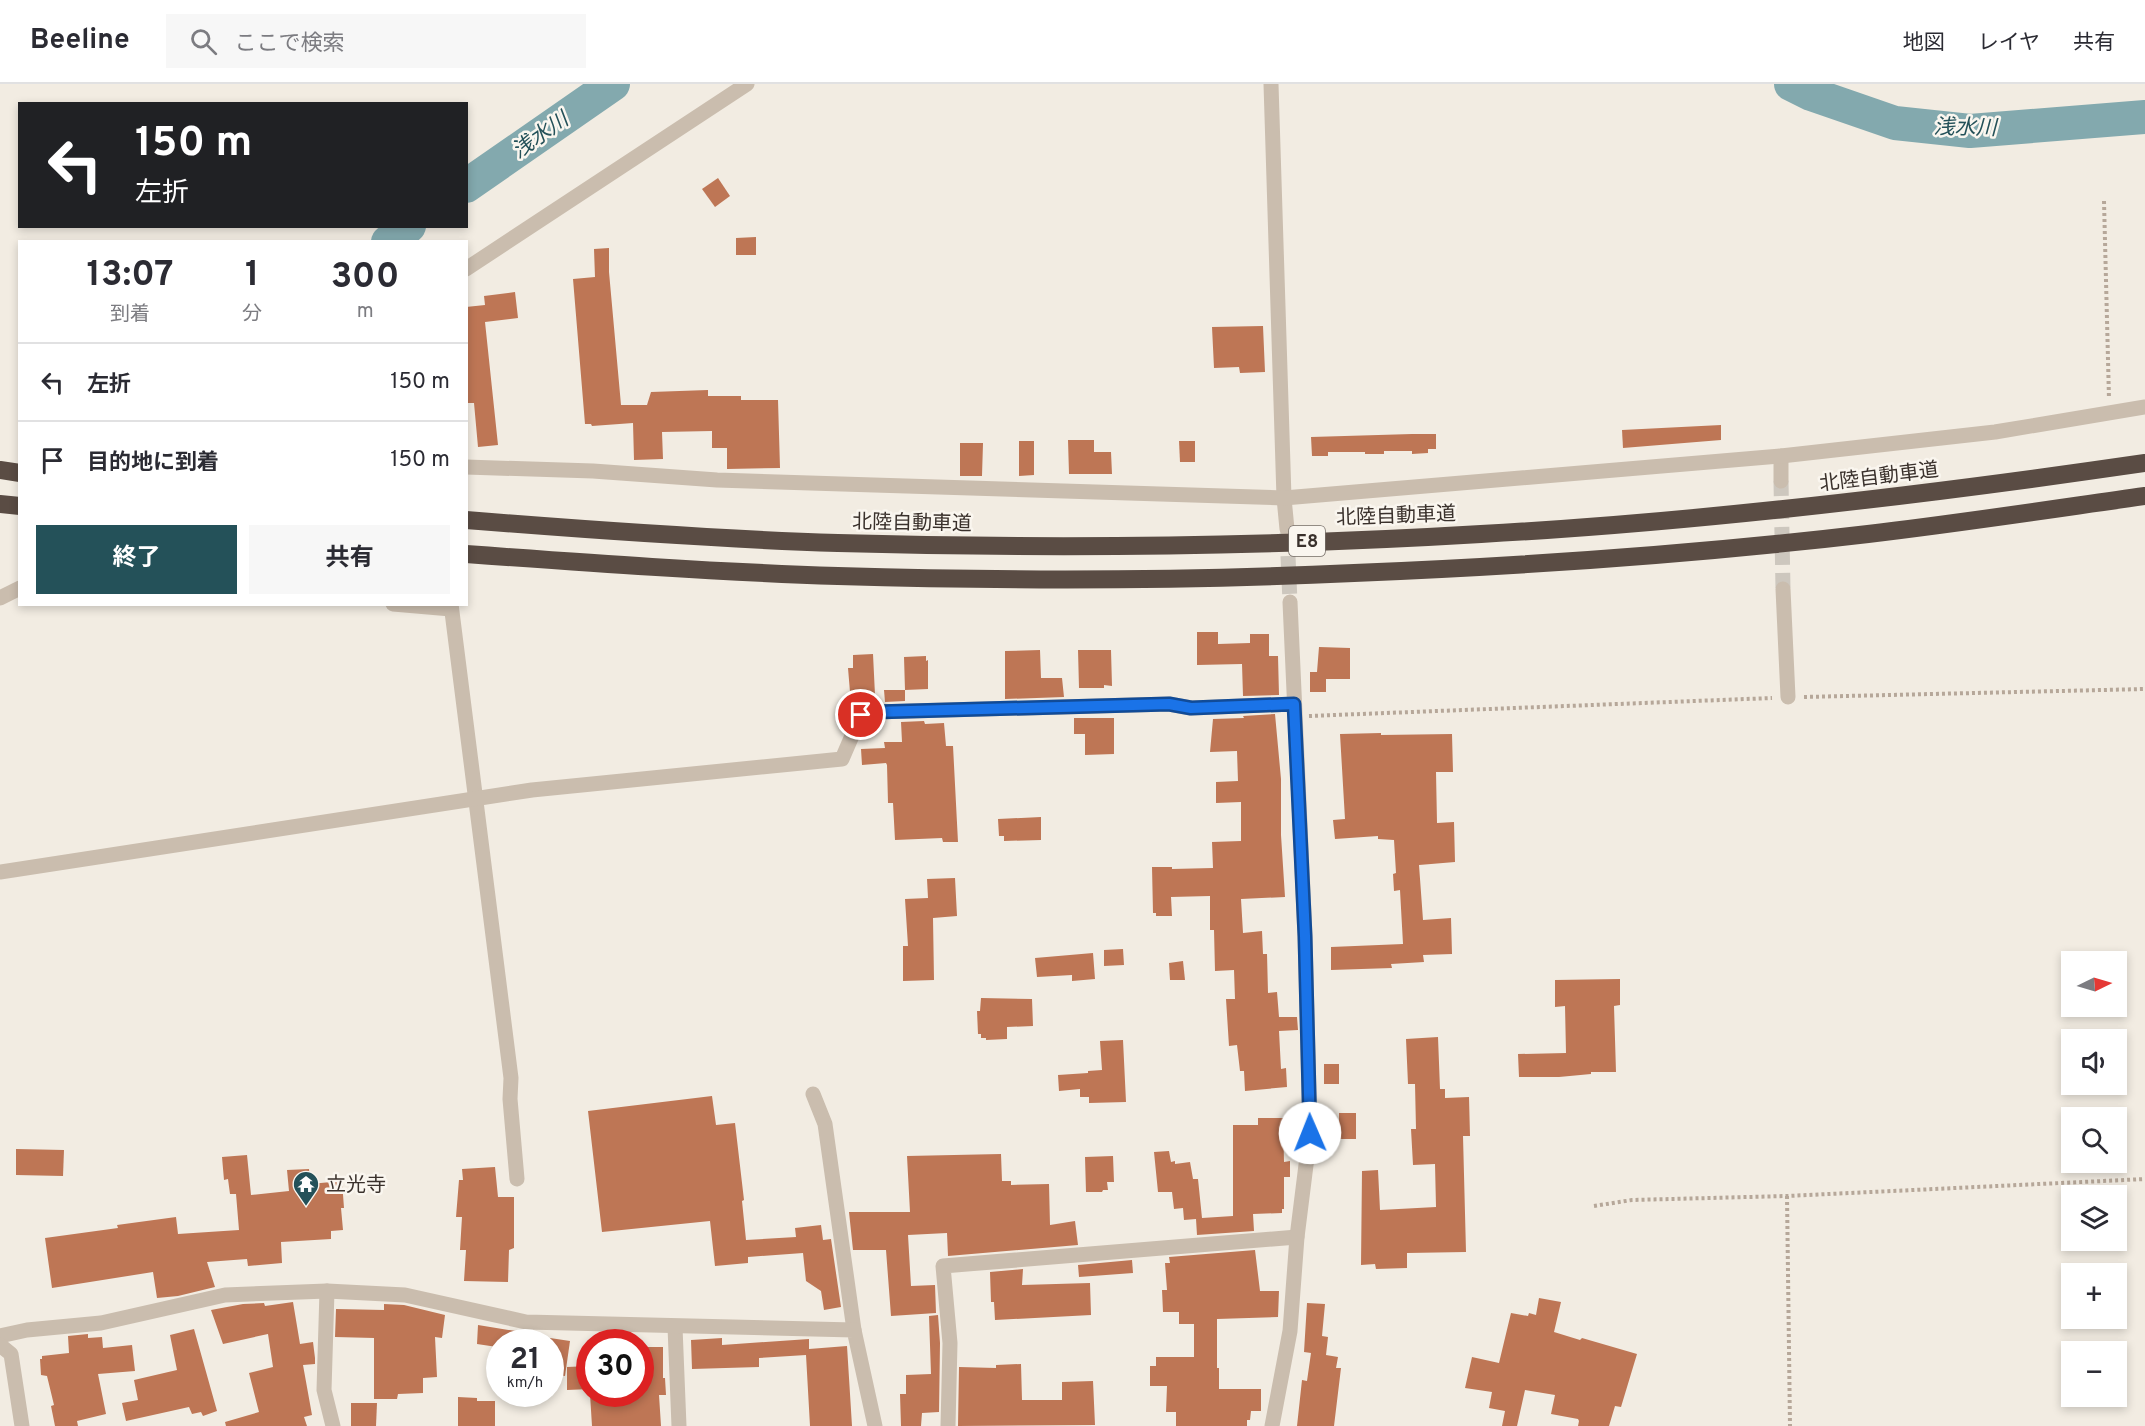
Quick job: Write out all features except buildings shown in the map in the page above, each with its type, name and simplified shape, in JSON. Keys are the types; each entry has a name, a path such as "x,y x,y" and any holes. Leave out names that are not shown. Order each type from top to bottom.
{"highway":[{"name":"北陸自動車道","path":"468,520 685,536 835,543 965,546 1249,544 1480,534 1731,515 1873,500 2145,463"},
{"path":"0,470 18,473"},
{"name":"E8","path":"468,554 835,576 1095,579 1353,573 1494,566 1740,547 1865,534 2145,496"},
{"path":"0,504 18,506"}],"street":[{"path":"468,268 747,84"},
{"path":"1271,84 1284,498 1287,529"},
{"path":"468,467 593,471 717,480 1284,498 1781,456 1995,432 2145,407"},
{"path":"1781,456 1781,481"},
{"path":"0,598 18,589"},
{"path":"1783,589 1788,697"},
{"path":"1272,1426 1290,1332 1297,1237 1310,1133 1305,936 1290,602"},
{"path":"432,606 451,607 511,1078 510,1100 517,1179"},
{"path":"0,872 532,790 842,759 861,715 874,712 1169,704 1191,708 1294,711"},
{"path":"813,1094 825,1124 854,1330 875,1426"},
{"path":"948,1426 950,1343 943,1266 1297,1237"},
{"path":"0,1336 27,1330 101,1323 225,1296 327,1292 405,1295 526,1322 854,1330"},
{"path":"327,1292 324,1390 333,1426"},
{"path":"675,1327 679,1426"},
{"path":"0,1345 11,1354 22,1426"}],"path":[{"path":"2104,201 2109,412"},
{"path":"1294,711 2145,689"},
{"path":"1594,1206 1632,1200 1787,1196 2145,1179"},
{"path":"1787,1196 1790,1426"}],"waterway":[{"name":"浅水川","path":"468,185 613,84"},
{"name":"浅水川","path":"1791,84 1811,94 1895,123 1970,131 2145,117"},
{"name":"浅水川","path":"391,240 406,228"}],"tunnel":[{"path":"1781,481 1783,589"},
{"path":"1287,533 1290,602"}],"place":[{"name":"立光寺","path":"306,1207"}],"route":[{"path":"861,715 874,712 1169,704 1191,708 1294,704 1305,936 1310,1133"}]}
